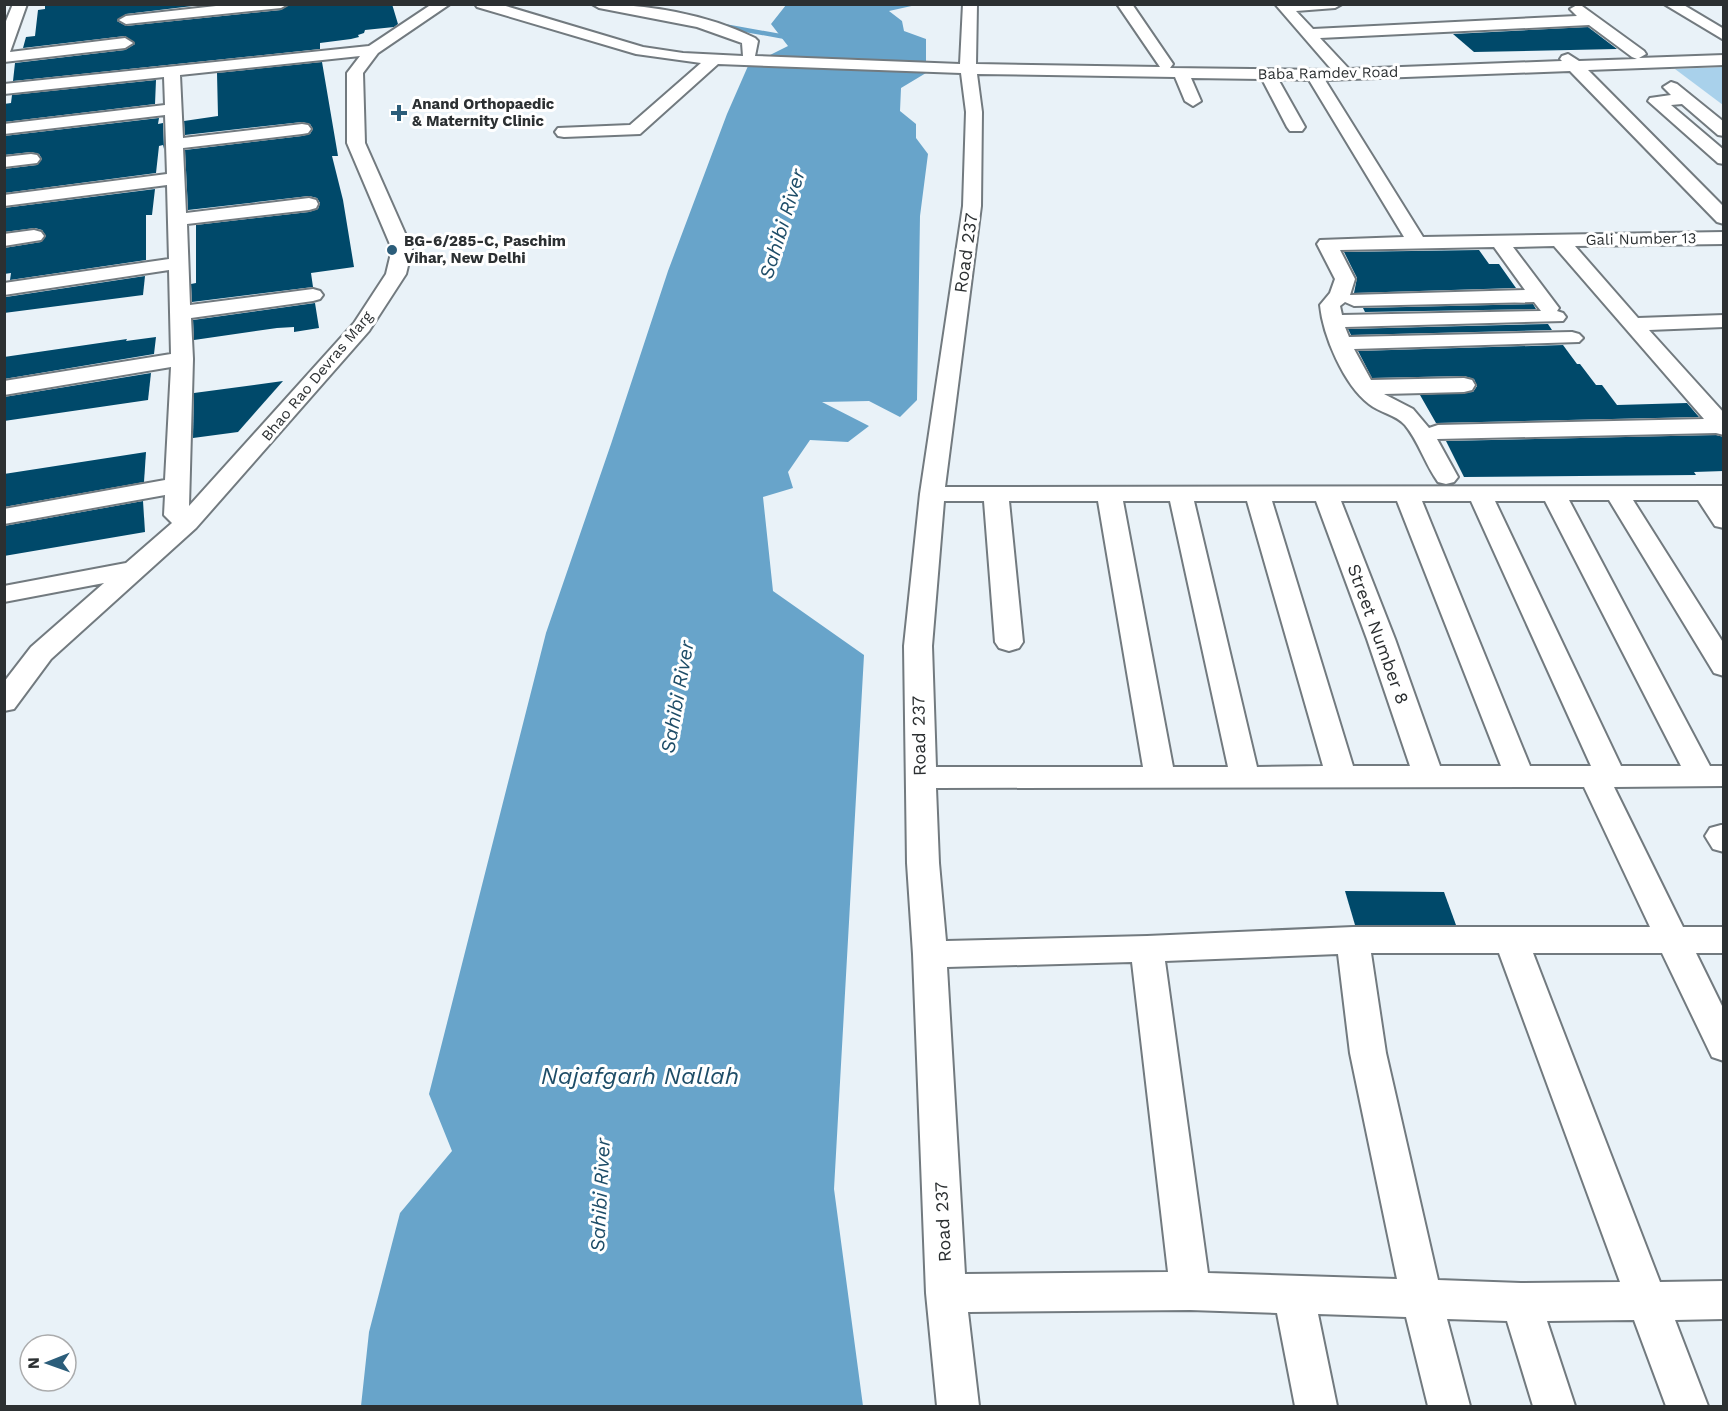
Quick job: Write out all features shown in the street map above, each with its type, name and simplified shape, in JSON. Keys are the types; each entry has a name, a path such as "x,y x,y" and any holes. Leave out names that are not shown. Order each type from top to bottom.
{"street":[{"path":"36,4 20,5 5,49 124,43"},
{"path":"126,76 124,43 126,12 281,4"},
{"name":"Bhao Rao Devras Marg","path":"4,702 41,653 187,523 362,327 396,274 402,249 356,143 355,73 373,50 442,4"},
{"path":"482,4 641,51 683,58 714,60 749,57"},
{"path":"525,4 662,46 749,57"},
{"path":"599,4 715,28 741,36 750,41 749,57"},
{"name":"Road 237","path":"958,1407 946,1293 930,954 923,863 918,646 932,494 972,206 974,112 968,65 970,4"},
{"path":"1124,4 1165,64"},
{"path":"1269,4 1328,71"},
{"path":"1284,6 1335,4"},
{"path":"1671,5 1677,4"},
{"path":"1560,5 1571,5 1592,20 1724,131"},
{"path":"1671,5 1724,36"},
{"path":"1284,6 1310,34 1417,243"},
{"path":"1298,21 1399,15"},
{"path":"1693,18 1724,16"},
{"path":"1310,34 1592,20"},
{"path":"4,89 373,50"},
{"path":"1641,59 1724,52"},
{"name":"Baba Ramdev Road","path":"749,57 1181,73 1267,74 1641,59 1724,60"},
{"path":"564,132 634,130 714,60"},
{"path":"1571,62 1724,218"},
{"path":"968,65 1165,64 1328,71"},
{"path":"172,71 182,359 176,515 187,523"},
{"path":"1181,73 1193,101"},
{"path":"1267,74 1296,127"},
{"path":"1609,102 1686,99"},
{"path":"1644,101 1724,159"},
{"path":"4,129 174,109"},
{"path":"175,144 302,129"},
{"path":"4,162 31,159"},
{"path":"4,201 176,178"},
{"path":"1696,190 1724,188"},
{"path":"177,220 309,204"},
{"path":"4,240 34,236"},
{"name":"Gali Number 13","path":"1368,388 1342,346 1330,311 1332,301 1340,295 1345,279 1327,244 1724,238"},
{"path":"1559,240 1723,427"},
{"path":"1351,343 1572,338 1499,241"},
{"path":"4,289 179,263"},
{"path":"180,313 314,295"},
{"path":"1353,300 1541,296"},
{"path":"1341,321 1556,317"},
{"path":"1633,324 1724,321"},
{"path":"4,388 182,359"},
{"path":"1368,388 1464,385"},
{"path":"1368,388 1376,399 1404,412 1413,422 1446,477"},
{"path":"1438,432 1723,427"},
{"path":"4,517 178,485"},
{"path":"1109,492 1160,777"},
{"path":"1180,492 1245,777"},
{"path":"1257,492 1341,777"},
{"name":"Street Number 8","path":"1324,492 1381,639 1429,777"},
{"path":"1406,492 1521,777"},
{"path":"1479,492 1673,940 1724,1047"},
{"path":"1616,492 1724,667"},
{"path":"996,493 1009,642"},
{"path":"920,778 1712,776 1553,493"},
{"path":"932,494 1715,493 1724,521"},
{"path":"4,594 139,568"},
{"path":"930,954 1148,949 1353,940 1724,940"},
{"path":"1353,940 1368,1053 1422,1300 1449,1407"},
{"path":"1511,940 1687,1407"},
{"path":"1148,949 1190,1291"},
{"path":"946,1293 1190,1291 1521,1302 1724,1300"},
{"path":"1293,1293 1316,1407"},
{"path":"1521,1302 1554,1407"}],"shaded area":[{"path":"1723,67 1723,105 1675,69"}],"water":[{"name":"Najafgarh Nallah","path":"786,5 916,5 889,11 902,21 904,31 926,39 926,73 901,88 900,111 916,124 916,138 928,154 920,216 917,400 900,417 869,401 822,402 869,426 848,442 810,440 788,472 793,488 763,497 773,591 864,655 834,1189 863,1406 361,1406 369,1332 400,1213 452,1151 429,1094 546,633 668,271 727,114 748,66 788,46 771,24"}],"building":[{"path":"209,4 126,14 117,21 126,26 281,10 290,4 392,4 398,24 394,27 365,30 364,33 358,35 359,37 351,39 320,43 320,49 13,81 15,63 125,50 135,44 125,36 23,48 26,37 35,36 38,10 45,9 45,6"},
{"path":"1588,27 1617,49 1474,52 1453,34"},
{"path":"322,62 338,156 332,156 343,200 354,267 311,273 313,287 192,302 191,284 196,283 196,225 309,212 318,209 320,203 317,198 309,196 188,210 185,150 302,136 310,134 313,129 310,124 302,122 185,135 184,121 218,116 217,73"},
{"path":"156,80 155,104 4,122 4,104 11,103 12,95"},
{"path":"159,118 158,124 163,123 164,149 163,145 159,146 156,173 4,193 4,169 37,165 42,159 39,154 31,152 4,155 4,136"},
{"path":"155,189 152,215 146,215 146,260 10,280 11,273 4,274 4,248 41,242 46,236 42,230 35,228 4,232 4,208"},
{"path":"1479,250 1489,264 1499,264 1516,288 1354,293 1357,278 1344,252"},
{"path":"145,276 143,295 4,313 6,297"},
{"path":"315,303 319,328 294,332 294,327 277,328 194,340 193,320"},
{"path":"1533,304 1536,309 1365,312 1363,308"},
{"path":"1548,324 1552,330 1351,335 1348,329"},
{"path":"156,337 154,354 4,379 4,357 127,339 126,341"},
{"path":"1563,345 1577,364 1580,364 1596,385 1602,385 1617,405 1687,403 1699,417 1436,423 1420,395 1473,392 1477,386 1474,379 1464,376 1372,378 1358,351"},
{"path":"151,373 148,400 4,421 4,397"},
{"path":"283,381 238,432 193,438 194,393"},
{"path":"1716,435 1724,437 1724,471 1694,472 1696,475 1464,477 1446,441"},
{"path":"146,452 144,482 4,507 4,474"},
{"path":"143,501 145,532 4,556 4,526"},
{"path":"1345,891 1444,892 1456,925 1355,925"}],"waterway":[{"path":"718,25 791,38"}],"place":[{"name":"Anand Orthopaedic & Maternity Clinic","path":"399,113"},
{"name":"BG-6/285-C, Paschim Vihar, New Delhi","path":"392,250"}],"water label":[{"name":"Sahibi River","path":"782,224"},
{"name":"Sahibi River","path":"677,697"},
{"name":"Sahibi River","path":"600,1195"}]}
